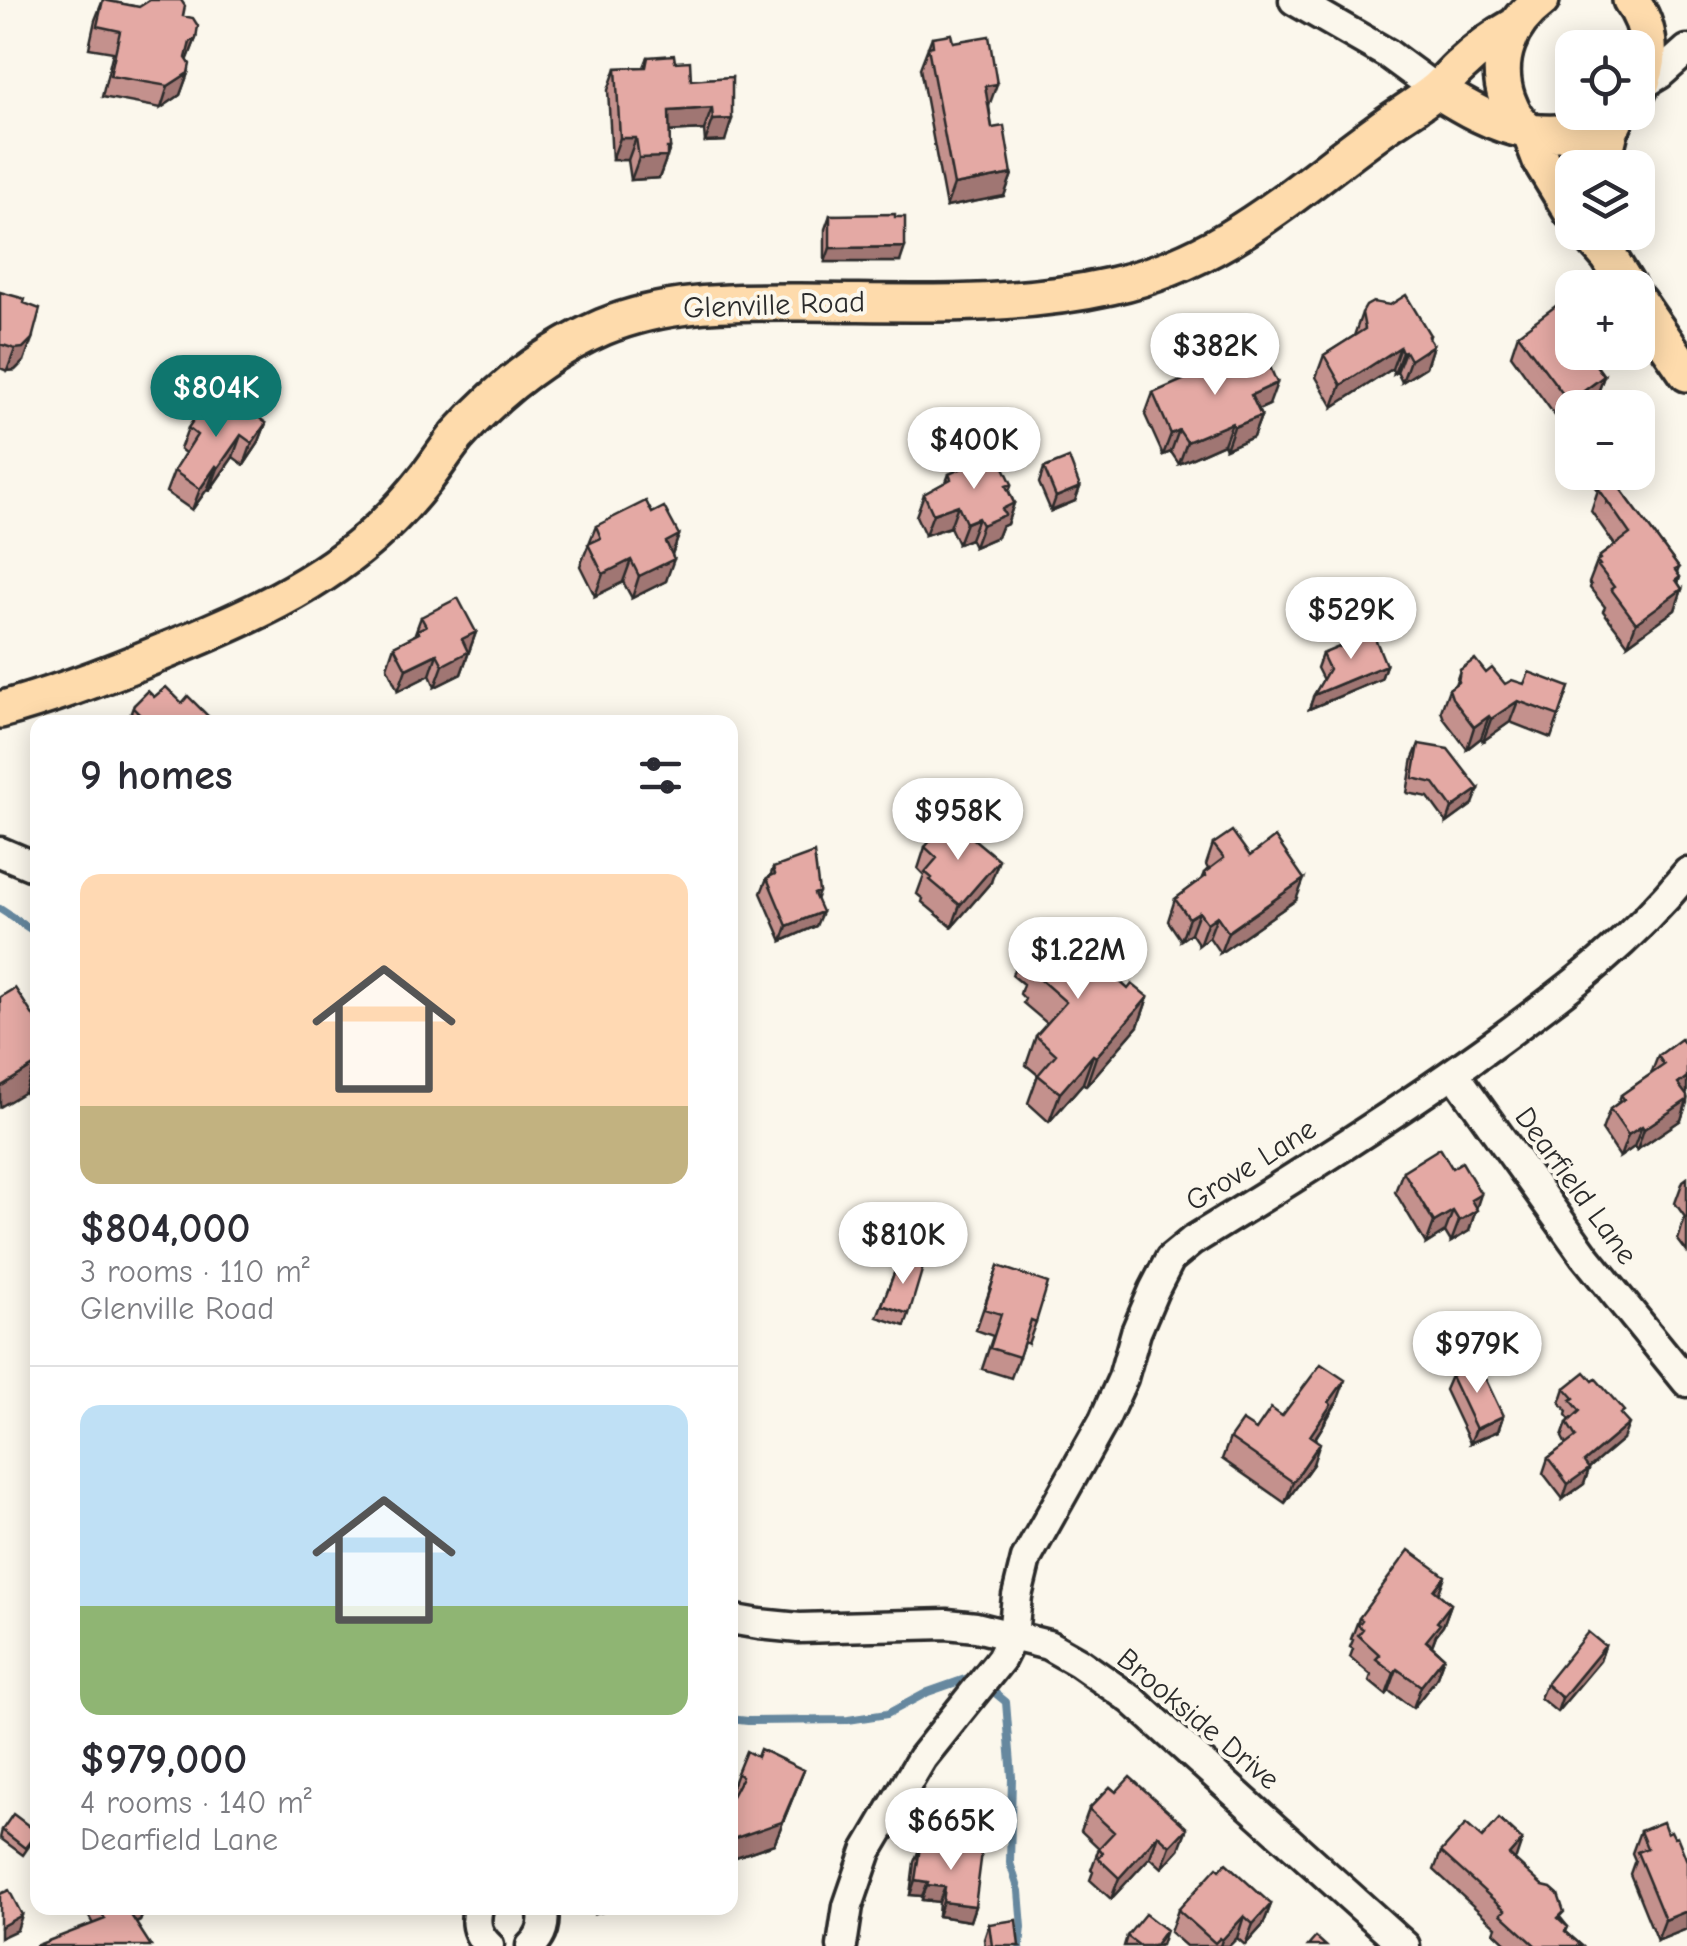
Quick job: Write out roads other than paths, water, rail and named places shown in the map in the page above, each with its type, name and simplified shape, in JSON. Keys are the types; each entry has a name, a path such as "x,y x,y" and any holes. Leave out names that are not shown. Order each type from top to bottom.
{"main road":[{"path":"1631,0 1645,30"},
{"name":"Glenville Road","path":"0,710 39,699 208,634 274,604 317,578 383,526 423,483 458,436 517,379 561,349 605,327 658,310 713,302 1012,300 1110,287 1150,276 1226,242 1284,204 1378,130 1437,90 1459,66 1527,10"},
{"path":"1527,10 1507,42 1502,74 1509,105 1555,184"},
{"path":"1437,90 1466,108 1527,131 1562,134 1581,130"},
{"path":"1655,327 1687,373"}],"street":[{"path":"1294,0 1388,54 1437,90"},
{"path":"1655,78 1687,50"},
{"path":"0,852 30,865"},
{"name":"Grove Lane","path":"1007,1647 1026,1559 1104,1420 1123,1378 1136,1332 1170,1259 1192,1241 1454,1073 1583,978 1661,905 1687,873"},
{"name":"Dearfield Lane","path":"1454,1073 1585,1256 1687,1382"},
{"name":"Brookside Drive","path":"738,1620 799,1628 947,1624 976,1627 1007,1647 1048,1645 1132,1700 1405,1946"},
{"path":"842,1946 848,1906 867,1851 922,1758 1007,1647"},
{"path":"477,1915 479,1934 490,1946"},
{"path":"531,1946 543,1928 544,1915"}],"waterway":[{"path":"0,909 30,929"},
{"path":"738,1720 848,1720 887,1714 928,1692 968,1678 976,1682"},
{"path":"989,1688 1006,1702 1012,1777 1010,1863 1019,1891 1020,1946"}]}
